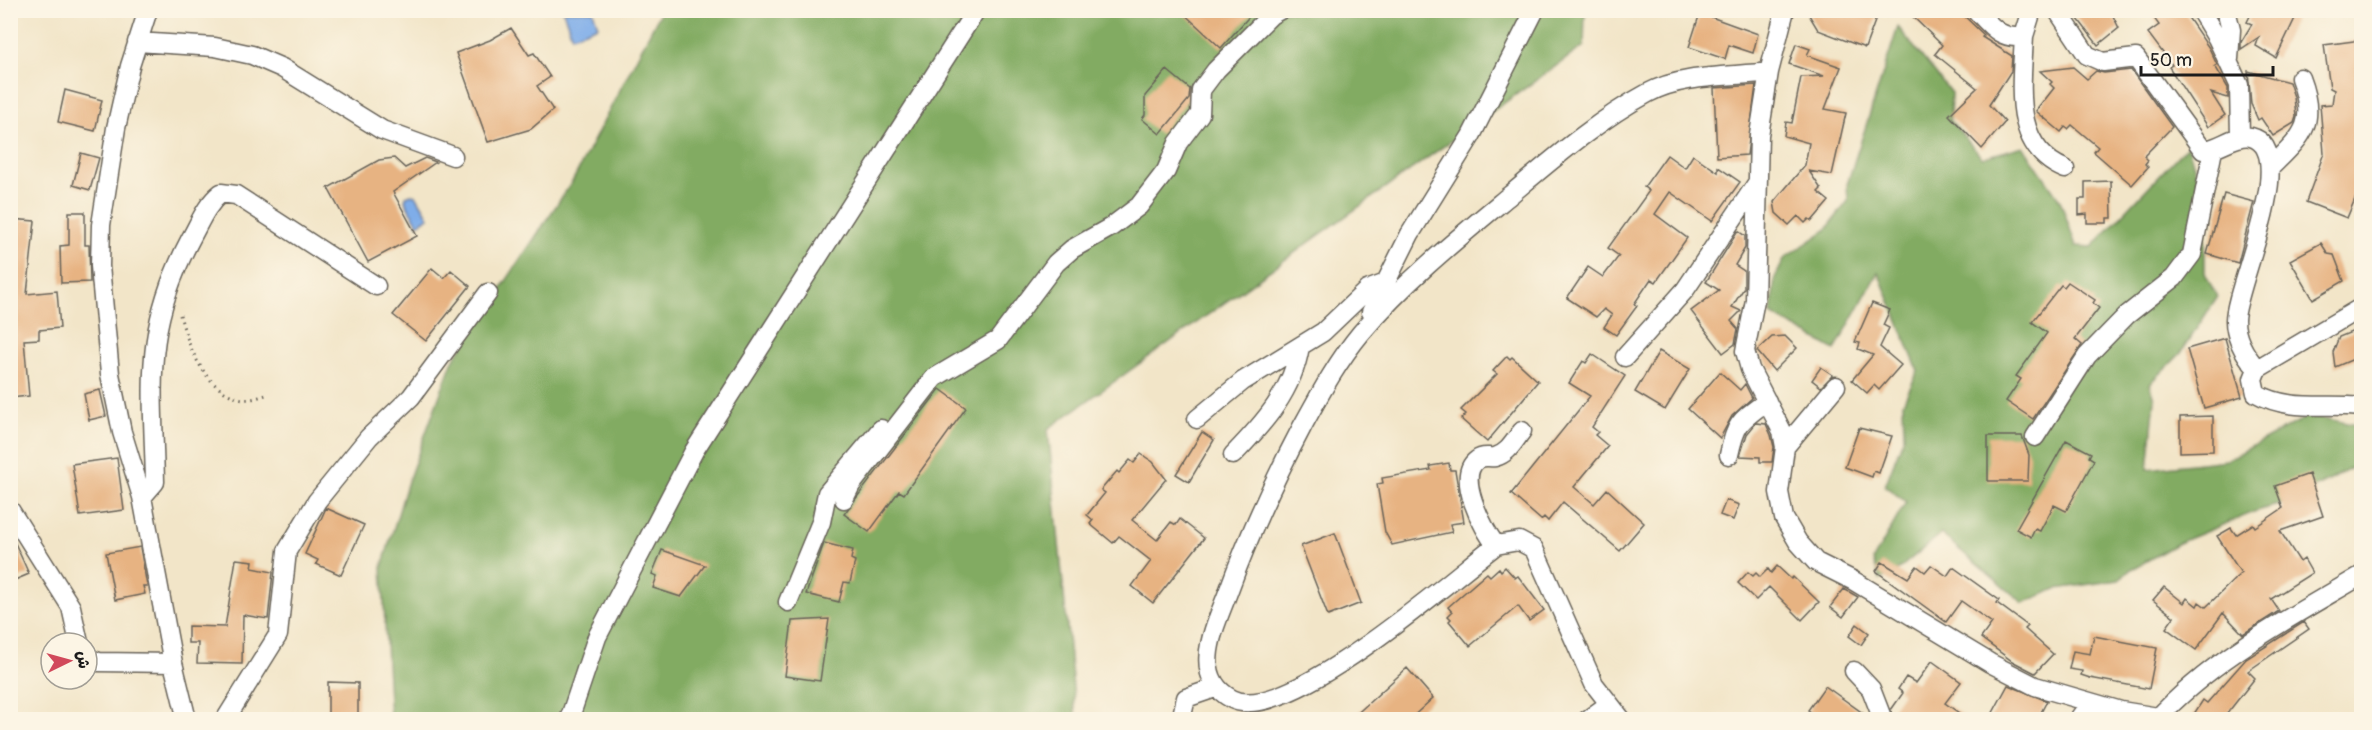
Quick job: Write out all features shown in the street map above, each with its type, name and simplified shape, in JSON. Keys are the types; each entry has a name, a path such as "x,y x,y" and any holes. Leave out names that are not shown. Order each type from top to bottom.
{"street":[{"path":"148,10 137,42 116,128 100,246 110,374 122,432 142,497 173,663 187,720"},
{"path":"569,720 597,637 694,451 976,10"},
{"path":"844,500 851,485 934,378 999,340 1056,263 1072,249 1111,227 1139,206 1166,171 1178,143 1200,114 1201,90 1216,70 1271,15 1280,10"},
{"path":"1359,335 1410,234 1471,136 1536,10"},
{"path":"1785,10 1769,72 1759,135 1755,300 1745,351 1750,369 1782,431 1785,447 1779,492 1784,518 1798,542 1816,562 1854,580 1990,663 2035,686 2090,703 2157,718 2223,661 2261,633 2361,575"},
{"path":"1976,10 1997,32 2006,37 2024,36"},
{"path":"2032,10 2024,36 2023,123 2041,154 2049,162 2065,169"},
{"path":"2058,10 2087,55 2103,62 2136,58 2203,150 2213,150 2240,137 2250,136 2258,140 2266,150 2270,168 2268,200 2237,299 2235,323 2243,353 2257,369"},
{"path":"2200,10 2229,61 2239,85 2240,137"},
{"path":"2226,10 2231,30 2229,61"},
{"path":"137,42 215,47 252,55 282,68 382,130 453,156"},
{"path":"1622,720 1590,677 1534,549 1519,542 1496,545 1348,660 1292,692 1259,702 1235,701 1215,688 1208,666 1210,642 1250,530 1275,479 1337,364 1359,335 1396,294 1438,254 1567,149 1652,91 1682,82 1769,72"},
{"path":"2270,168 2297,140 2309,118 2308,100 2300,78"},
{"path":"2035,437 2087,356 2127,315 2174,278 2192,254 2213,150"},
{"path":"1625,357 1685,290 1757,183"},
{"path":"142,497 155,482 151,420 154,340 173,275 210,202 221,193 236,195 376,286"},
{"path":"1197,419 1243,381 1323,332 1367,290 1386,283"},
{"path":"225,720 278,635 287,551 317,501 369,437 411,397 488,293"},
{"path":"2361,307 2257,369 2253,379 2256,393 2272,402 2292,405 2361,407"},
{"path":"1233,455 1262,425 1284,394 1297,365 1300,346"},
{"path":"1785,447 1836,386"},
{"path":"788,602 821,522 827,493 878,432 918,396"},
{"path":"1729,455 1734,430 1739,423 1767,400"},
{"path":"1496,545 1484,531 1467,477 1470,467 1476,460 1505,453 1522,431"},
{"path":"10,510 71,607 77,631"},
{"path":"99,662 173,663"},
{"path":"1854,671 1871,689 1883,720"},
{"path":"1181,720 1186,698 1215,688"},
{"path":"2078,720 2090,703"},
{"path":"1587,720 1609,704"}],"path":[{"path":"179,313 192,351 223,391 246,400 266,395"}],"green space":[{"path":"661,11 1585,11 1584,46 1048,429 1076,719 390,719 382,567 408,481 452,362 572,182"},
{"path":"1898,27 1951,93 1950,120 1982,158 2023,146 2060,200 2076,246 2092,247 2188,145 2205,206 2205,273 2217,297 2181,353 2150,384 2155,399 2148,469 2227,460 2310,415 2361,426 2361,457 2354,467 2286,503 2259,510 2178,543 2129,571 2119,580 2056,589 2023,603 1941,534 1895,572 1880,580 1873,560 1906,502 1885,486 1904,436 1903,403 1918,371 1878,272 1835,350 1771,314 1775,278 1785,258 1826,230 1848,201 1847,184"}],"water":[{"path":"563,11 593,11 598,26 572,36"},
{"path":"416,195 429,217 418,224 405,201 406,196"}],"building":[{"path":"1180,10 1255,10 1221,48"},
{"path":"1806,10 1870,10 1878,13 1865,48 1818,30"},
{"path":"1906,10 1958,10 1984,35 1982,37 2012,56 2011,71 1989,105 2005,122 1982,149 1949,115 1977,88 1935,54 1942,45"},
{"path":"2071,10 2110,10 2119,28 2098,45"},
{"path":"2148,10 2183,10 2209,48 2217,65 2215,66 2228,88 2228,98 2211,93 2225,115 2208,127 2169,67 2172,65 2148,33 2159,25"},
{"path":"2253,10 2299,10 2276,58 2256,46 2259,37 2241,49 2241,42 2252,24 2247,22"},
{"path":"1700,13 1758,34 1753,53 1729,45 1725,59 1689,47"},
{"path":"511,28 529,55 534,53 550,77 537,86 553,110 531,129 488,142 456,53 490,40"},
{"path":"2361,40 2361,201 2355,199 2347,218 2306,202 2324,153 2320,105 2332,104 2334,90 2330,88 2324,45"},
{"path":"1796,44 1810,49 1807,55 1841,67 1825,109 1846,113 1832,175 1809,171 1821,189 1818,192 1829,201 1812,221 1809,219 1805,223 1798,216 1789,225 1776,213 1774,202 1805,165 1809,143 1784,136 1786,122 1792,123 1801,77 1824,76 1789,64"},
{"path":"2073,67 2087,79 2096,71 2104,73 2131,70 2172,127 2144,156 2148,160 2145,164 2148,167 2132,185 2094,152 2098,147 2072,125 2068,129 2065,127 2061,132 2036,111 2054,88 2050,84 2052,82 2040,71"},
{"path":"1167,70 1190,89 1189,99 1160,134 1142,119 1145,115 1145,96"},
{"path":"2248,71 2289,82 2294,97 2296,117 2294,123 2273,136 2261,118 2258,120 2251,104"},
{"path":"1756,85 1747,155 1717,157 1714,88"},
{"path":"65,90 102,100 95,131 58,122"},
{"path":"81,153 99,158 90,190 73,185"},
{"path":"1667,155 1685,168 1693,155 1718,172 1718,167 1740,182 1712,221 1670,192 1655,214 1687,238 1656,282 1651,279 1634,304 1637,306 1616,335 1604,327 1612,315 1604,309 1596,317 1567,298 1588,267 1603,277 1619,256 1608,248 1649,191 1644,187"},
{"path":"394,158 405,168 425,158 436,162 393,192 417,236 368,262 328,188 379,160"},
{"path":"2111,181 2112,218 2107,218 2107,223 2087,223 2087,214 2079,215 2079,199 2085,199 2085,182"},
{"path":"2224,194 2254,202 2238,263 2207,254"},
{"path":"69,212 85,212 85,245 89,245 90,282 61,283 60,246 69,245"},
{"path":"10,219 35,221 27,294 57,291 60,328 39,330 39,339 24,340 29,396 10,398"},
{"path":"1738,231 1745,236 1745,248 1735,265 1744,271 1744,288 1732,307 1741,311 1731,321 1738,329 1735,344 1723,353 1691,311 1719,290 1706,282"},
{"path":"2321,243 2328,254 2334,255 2344,281 2313,299 2290,260"},
{"path":"432,268 444,278 451,270 470,286 426,341 393,315"},
{"path":"2068,282 2095,300 2093,303 2099,308 2075,339 2082,345 2033,419 2006,401 2021,379 2016,376 2047,333 2032,322 2061,285 2064,287"},
{"path":"1872,303 1890,310 1883,325 1889,328 1880,347 1901,365 1879,390 1874,385 1867,393 1852,380 1873,355 1858,349 1860,343 1855,342"},
{"path":"2361,328 2361,356 2335,367 2333,352 2339,337"},
{"path":"1785,336 1797,348 1774,371 1757,351 1772,337"},
{"path":"2225,338 2242,397 2204,408 2187,349"},
{"path":"1659,351 1690,369 1665,410 1635,392"},
{"path":"1592,354 1625,376 1592,427 1598,432 1595,435 1608,446 1574,487 1594,504 1607,489 1644,523 1620,551 1563,502 1548,521 1544,517 1541,520 1511,494 1590,396 1569,383 1583,361 1586,363"},
{"path":"1507,356 1510,359 1512,357 1538,381 1487,442 1461,419 1466,414 1461,410 1497,374 1493,371"},
{"path":"1821,367 1833,375 1821,387 1812,380"},
{"path":"1720,372 1740,390 1745,384 1752,398 1732,416 1720,438 1688,409"},
{"path":"940,389 966,408 904,494 899,491 869,532 844,514"},
{"path":"100,390 106,416 89,420 84,394"},
{"path":"2213,416 2213,451 2180,452 2180,417"},
{"path":"1756,423 1766,424 1771,435 1774,447 1772,462 1760,462 1760,457 1740,456 1747,434"},
{"path":"1859,428 1892,436 1879,473 1874,471 1872,477 1845,467"},
{"path":"1202,432 1214,440 1189,482 1176,474"},
{"path":"1988,436 2022,436 2029,455 2028,481 1988,481"},
{"path":"2066,440 2091,453 2089,457 2094,460 2066,511 2054,505 2040,531 2035,529 2031,537 2016,529"},
{"path":"1141,454 1153,462 1166,479 1132,520 1157,540 1171,522 1176,525 1180,519 1204,538 1153,603 1132,586 1151,561 1119,536 1113,543 1090,524 1093,520 1087,515 1105,493 1101,490 1117,471 1119,473 1130,460 1134,463"},
{"path":"117,458 124,510 80,516 72,464"},
{"path":"1449,463 1450,470 1455,470 1464,522 1450,524 1452,532 1392,545 1385,532 1377,484 1383,483 1382,478 1431,470 1430,466"},
{"path":"2309,474 2323,516 2280,531 2300,562 2304,559 2312,573 2271,599 2279,611 2243,634 2223,613 2196,650 2166,628 2174,617 2153,600 2164,587 2184,603 2187,598 2197,606 2199,602 2206,607 2241,573 2217,536 2231,528 2236,535 2253,524 2255,527 2283,508 2275,486"},
{"path":"1726,500 1739,505 1733,520 1720,515"},
{"path":"326,508 364,525 341,575 316,564 318,560 305,554"},
{"path":"10,532 29,574 10,582"},
{"path":"1335,533 1361,603 1328,616 1301,546"},
{"path":"824,543 853,550 851,559 855,561 850,583 844,582 839,602 806,594"},
{"path":"140,547 147,586 143,586 145,594 115,600 106,553"},
{"path":"662,550 705,565 681,597 653,588 657,576 652,574"},
{"path":"236,559 253,561 252,568 273,572 268,619 243,615 242,664 197,663 198,643 188,643 188,626 225,627"},
{"path":"1882,562 1908,578 1917,566 1925,572 1931,565 1947,576 1953,567 1999,600 1997,603 2028,626 2025,629 2053,654 2035,673 2012,661 1981,638 1992,623 1961,601 1946,622 1876,571"},
{"path":"1777,566 1791,579 1793,577 1819,602 1802,620 1769,587 1756,600 1738,583 1748,572 1753,576 1756,573 1760,577 1768,569 1771,573"},
{"path":"1505,567 1515,578 1518,576 1544,610 1529,621 1518,606 1470,646 1449,621 1451,619 1448,616 1452,612 1448,607 1487,573 1490,576 1499,568 1501,571"},
{"path":"1844,589 1858,597 1843,617 1830,607"},
{"path":"829,619 820,681 785,676 792,621"},
{"path":"2304,622 2309,629 2248,671 2255,678 2222,720 2190,720 2203,700 2207,703 2246,659"},
{"path":"1857,624 1869,633 1861,645 1849,636"},
{"path":"2094,636 2157,648 2149,689 2090,678 2081,675 2082,671 2069,669 2073,651 2090,654"},
{"path":"1932,661 1961,682 1945,703 1969,720 1894,720 1891,710 1903,693 1898,689 1906,677 1916,683"},
{"path":"1407,668 1433,698 1409,720 1350,720"},
{"path":"328,682 358,683 358,720 328,720"},
{"path":"2008,685 2047,701 2037,720 1989,720"},
{"path":"1825,686 1871,720 1807,720 1812,713 1808,710"}]}
